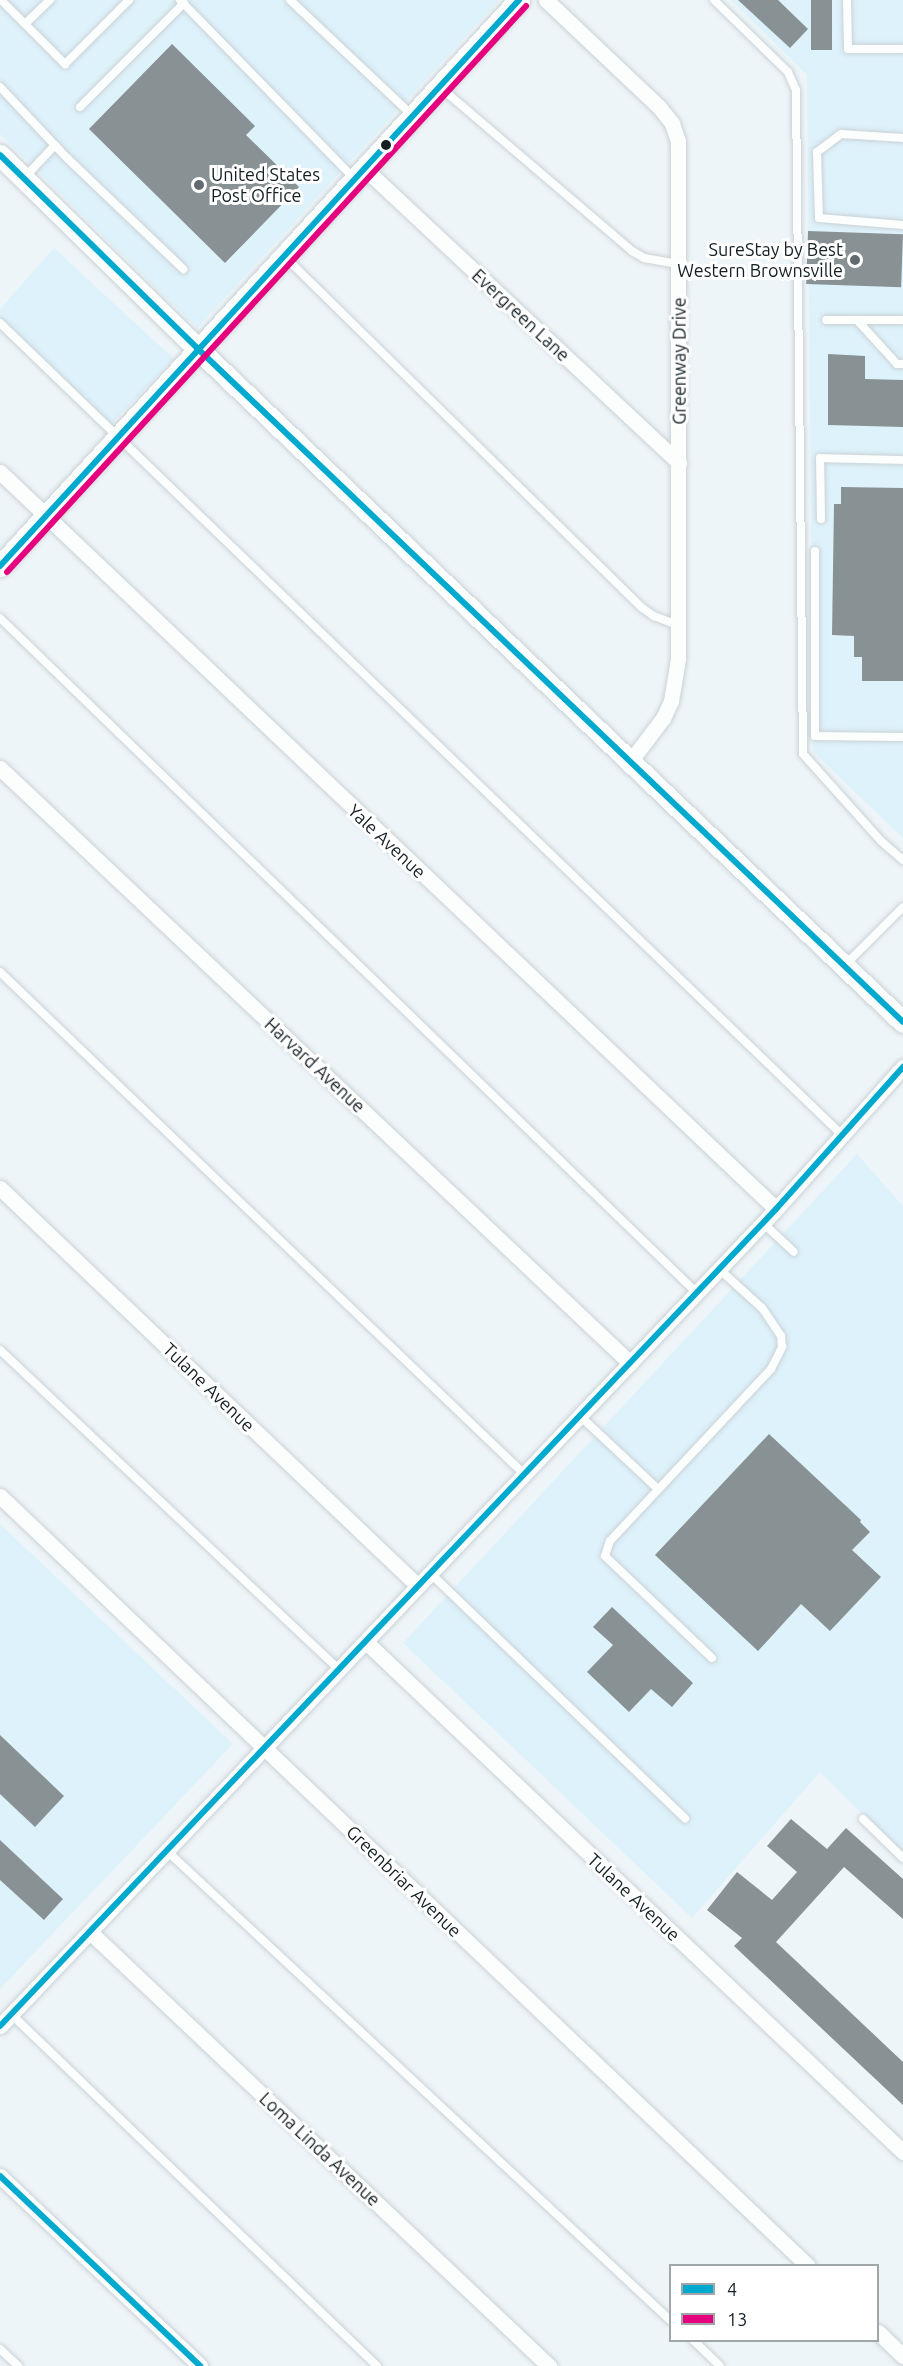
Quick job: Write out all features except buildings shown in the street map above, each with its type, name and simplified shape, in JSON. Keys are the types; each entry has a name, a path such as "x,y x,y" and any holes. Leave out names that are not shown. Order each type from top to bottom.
{"street":[{"path":"0,566 197,348 519,0"},
{"name":"Greenway Drive","path":"546,0 644,92 672,123 678,141 678,659 671,701 655,732 629,763"},
{"path":"0,155 197,348 629,763 903,1022"},
{"name":"Evergreen Lane","path":"358,173 679,463"},
{"name":"Yale Avenue","path":"0,472 776,1209"},
{"name":"Harvard Avenue","path":"0,768 630,1363"},
{"path":"0,2026 763,1223 903,1067"},
{"name":"Tulane Avenue","path":"0,1188 418,1586"},
{"name":"Greenbriar Avenue","path":"0,1496 807,2264"},
{"name":"Tulane Avenue","path":"366,1642 903,2152"},
{"name":"Loma Linda Avenue","path":"90,1932 549,2366"},
{"path":"0,2176 200,2366"},
{"path":"879,2333 903,2356"}],"lane":[{"path":"1,0 65,64 129,0"},
{"path":"25,24 50,0"},
{"path":"290,0 412,115"},
{"path":"714,0 788,72 796,90 803,754 881,841 903,860"},
{"path":"847,0 848,49 903,49"},
{"path":"80,107 182,2 358,173"},
{"path":"439,86 632,251 644,258 679,264"},
{"path":"0,87 55,145 183,269"},
{"path":"903,138 841,134 817,152 819,218 903,225"},
{"path":"24,178 55,145"},
{"path":"283,255 641,608 654,616 678,625"},
{"path":"826,320 903,320"},
{"path":"857,320 897,364 903,364"},
{"path":"0,323 842,1135"},
{"path":"821,519 820,458 903,460"},
{"path":"816,551 815,736 903,737"},
{"path":"0,618 697,1293"},
{"path":"844,966 903,907"},
{"path":"0,972 524,1474"},
{"path":"763,1223 794,1252"},
{"path":"712,1658 605,1556 610,1541 771,1369 782,1347 781,1336 762,1308 719,1269"},
{"path":"0,1350 339,1671"},
{"path":"580,1416 658,1489"},
{"path":"430,1573 686,1818"},
{"path":"863,1819 903,1858"},
{"path":"167,1851 669,2319"},
{"path":"11,2014 376,2366"},
{"path":"695,2342 720,2366"},
{"path":"0,2349 18,2366"}],"shaded area":[{"path":"0,0 499,0 197,328 0,134"},
{"path":"731,0 903,0 903,838 813,752 807,75"},
{"path":"54,248 174,359 105,430 0,319 0,309"},
{"path":"857,1154 903,1206 903,1854 820,1772 692,1918 403,1643"},
{"path":"0,1524 233,1744 0,1989"}],"transit line":[{"name":"4","path":"0,566 519,0"},
{"name":"13","path":"7,572 526,6"},
{"name":"4","path":"0,155 197,348 903,1022"},
{"name":"4","path":"0,2026 776,1209 903,1067"},
{"name":"4","path":"0,2176 200,2366"}],"place":[{"name":"United States Post Office","path":"199,185"},
{"name":"SureStay by Best Western Brownsville","path":"855,260"}]}
